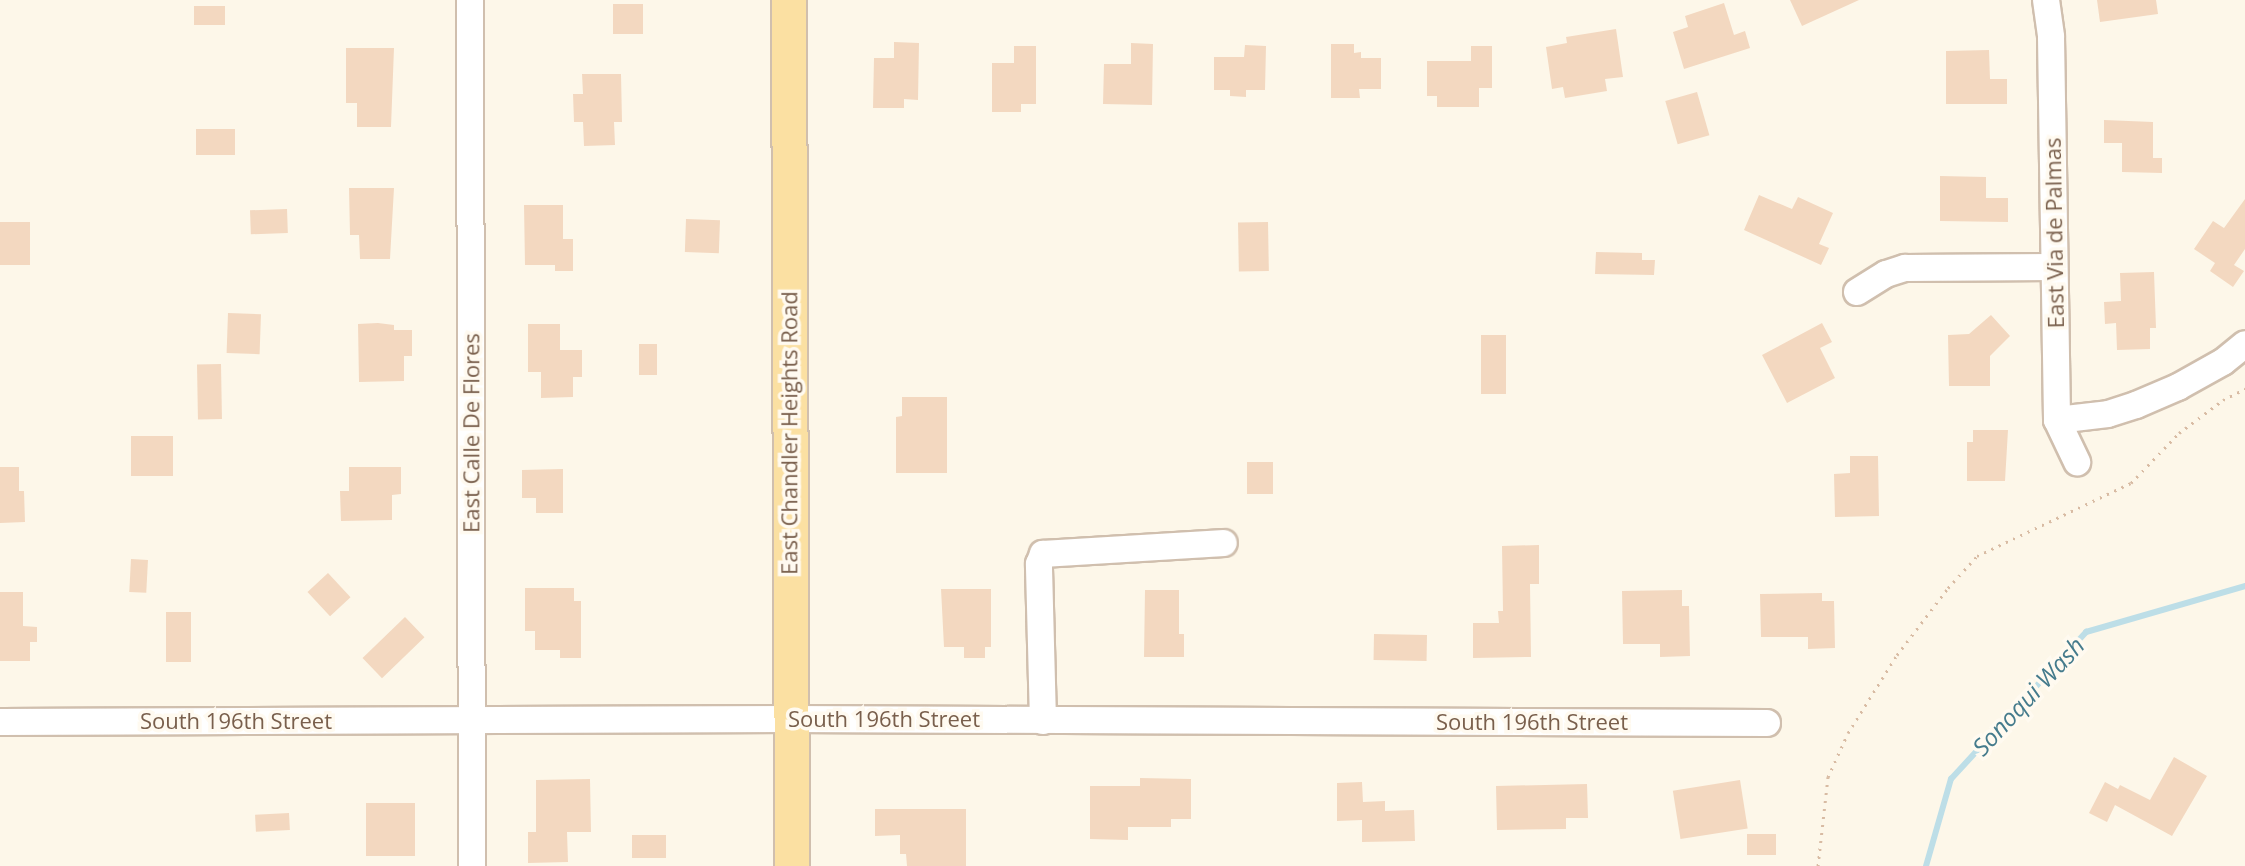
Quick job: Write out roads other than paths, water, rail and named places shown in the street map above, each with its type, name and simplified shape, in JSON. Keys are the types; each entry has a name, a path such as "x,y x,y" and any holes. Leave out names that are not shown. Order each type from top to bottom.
{"main road":[{"name":"East Chandler Heights Road","path":"789,0 792,866"}],"street":[{"name":"East Calle De Flores","path":"470,0 472,866"},
{"name":"East Via de Palmas","path":"2046,0 2051,37 2057,420 2077,462"},
{"path":"1857,292 1886,274 1905,268 2053,267"},
{"path":"2057,420 2108,414 2136,405 2201,374 2245,344"},
{"path":"1043,721 1039,564 1043,554 1224,543"},
{"name":"South 196th Street","path":"0,722 790,719 1767,723"}],"waterway":[{"name":"Sonoqui Wash","path":"1926,866 1951,779 2086,632 2245,586"}]}
